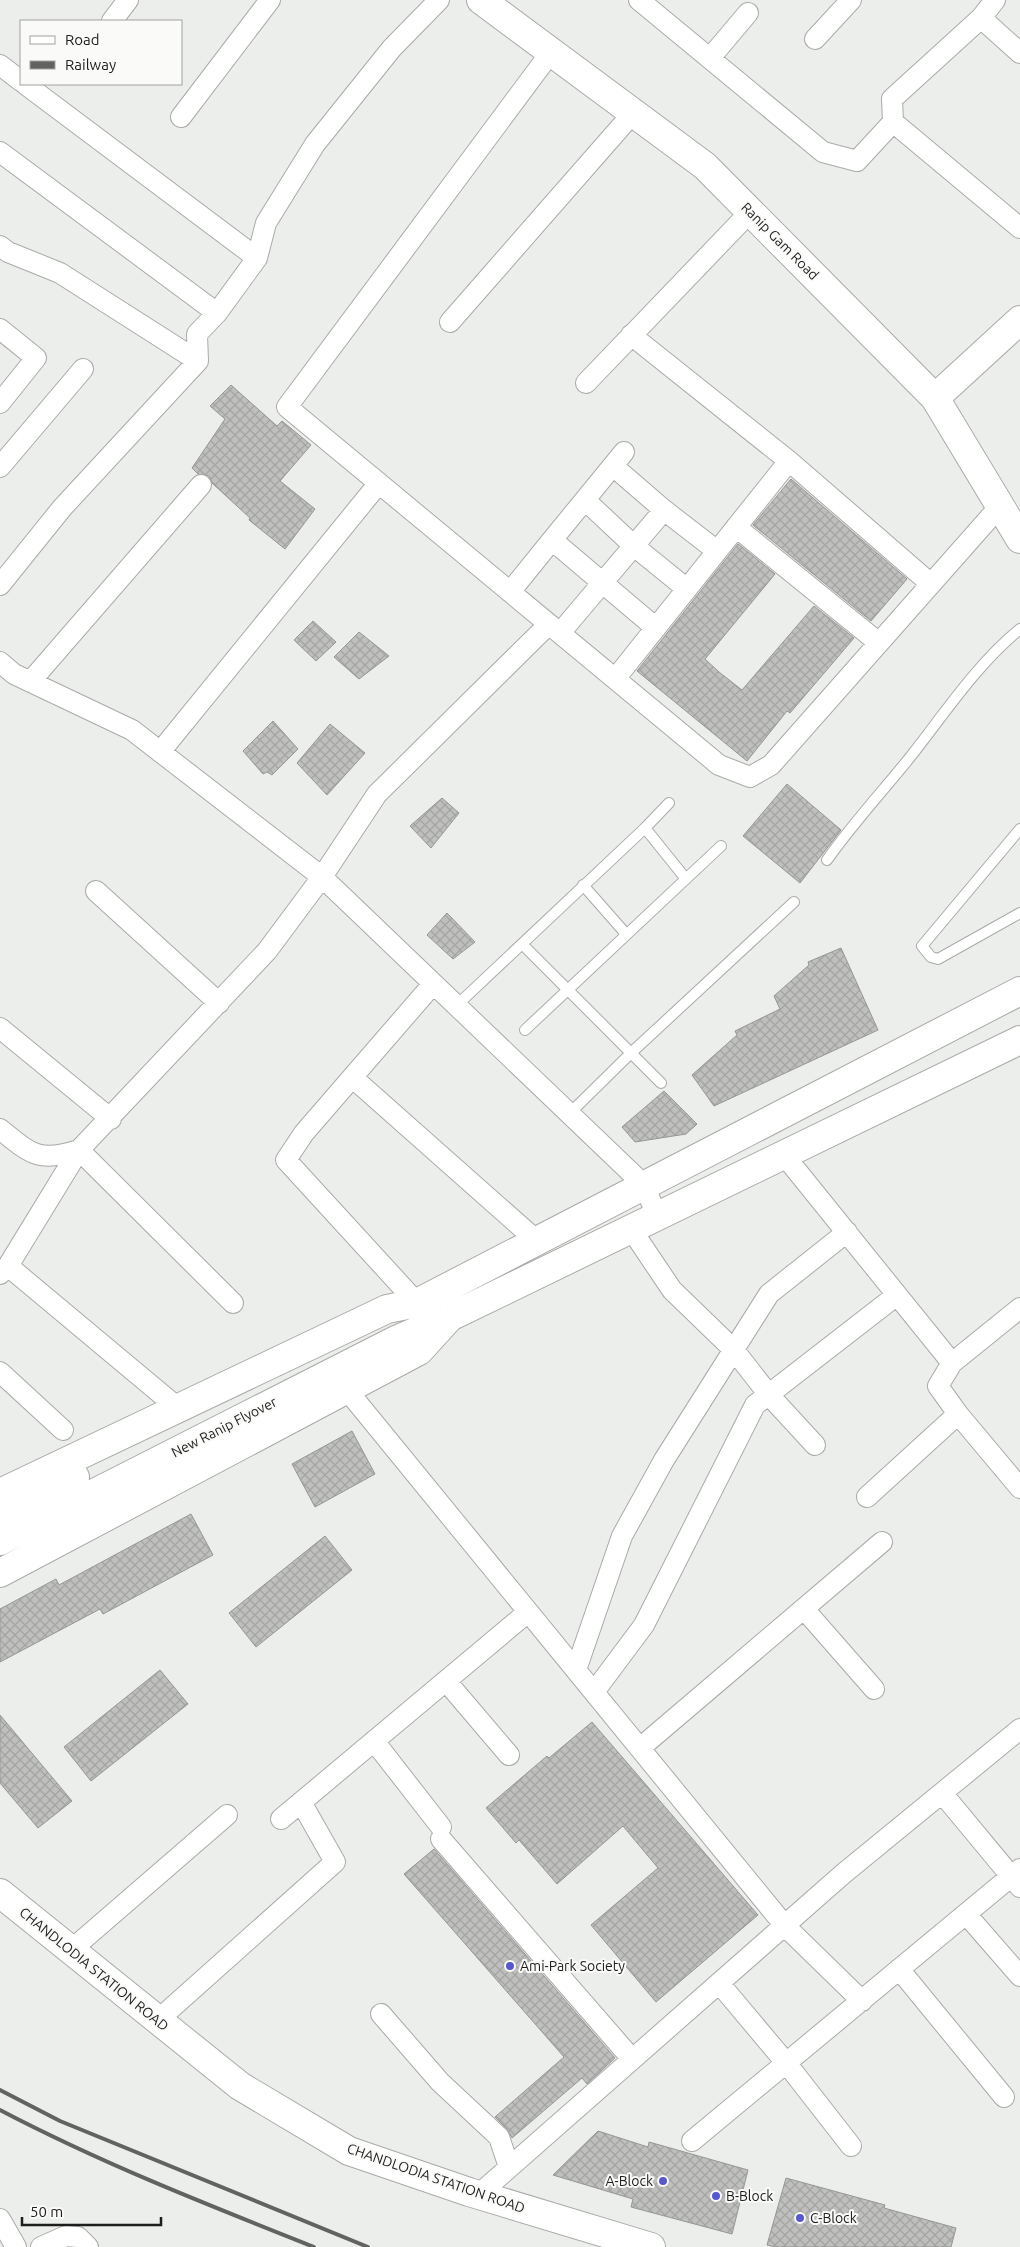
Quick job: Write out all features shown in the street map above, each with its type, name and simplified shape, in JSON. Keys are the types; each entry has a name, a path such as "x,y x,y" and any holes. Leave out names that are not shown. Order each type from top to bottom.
{"street":[{"path":"113,20 128,0"},
{"path":"181,117 270,0"},
{"path":"0,585 62,508 198,361 197,334 217,313 257,258 266,223 315,144 392,48 440,0"},
{"name":"Ranip Gam Road","path":"481,0 706,166 935,398 1020,539"},
{"path":"639,0 822,152 856,161 893,122 892,99 981,18 995,0"},
{"path":"815,39 851,0"},
{"path":"710,58 748,13"},
{"path":"981,18 1020,52"},
{"path":"551,52 287,407 719,765 750,777 772,765 1000,506"},
{"path":"0,65 20,80"},
{"path":"26,85 257,258"},
{"path":"450,322 634,112"},
{"path":"893,122 1020,228"},
{"path":"0,152 217,313"},
{"path":"586,383 751,211"},
{"path":"3,254 60,273 198,361"},
{"path":"935,398 1020,320"},
{"path":"0,329 36,358 0,403"},
{"path":"632,336 789,461 931,584"},
{"path":"0,467 83,369"},
{"path":"510,592 618,459 664,510 717,551"},
{"path":"615,679 789,461"},
{"path":"160,752 379,483"},
{"path":"30,682 201,486"},
{"path":"585,500 634,546 687,589"},
{"path":"178,1408 4,1270 79,1150 267,952 322,878 377,794 602,584 664,510"},
{"path":"736,527 879,643"},
{"path":"552,540 656,628"},
{"path":"0,662 14,674 132,730 322,878 644,1186 657,1216"},
{"path":"96,891 219,1002"},
{"path":"418,1303 286,1160 304,1133 433,984"},
{"name":"New Ranip Flyover","path":"0,1541 391,1330 418,1303 1020,991"},
{"path":"0,1028 110,1119"},
{"name":"New Ranip Flyover","path":"0,1515 391,1330 450,1317 1020,1040"},
{"path":"353,1078 536,1242"},
{"path":"0,1129 30,1154 58,1157 79,1150"},
{"path":"79,1150 233,1303"},
{"path":"784,1155 952,1363"},
{"path":"631,1229 672,1290 734,1350 769,1395 815,1445"},
{"path":"576,1670 622,1536 664,1460 769,1294 847,1232"},
{"path":"594,1692 644,1625 755,1405 898,1295"},
{"path":"0,1492 387,1309 418,1303"},
{"path":"1020,1308 952,1363 938,1386 958,1414 1020,1488"},
{"path":"0,1573 419,1351 450,1317"},
{"path":"0,1372 63,1430"},
{"path":"347,1390 785,1926 862,2000"},
{"path":"867,1497 958,1414"},
{"path":"640,1748 882,1542"},
{"path":"804,1609 874,1689"},
{"path":"281,1819 528,1612"},
{"path":"446,1681 509,1755"},
{"path":"478,2195 785,1926 1020,1729"},
{"path":"374,1741 441,1833 632,2060"},
{"path":"692,2141 966,1914 1017,1878 942,1793"},
{"path":"158,2020 335,1862 301,1802"},
{"path":"71,1950 227,1815"},
{"name":"CHANDLODIA STATION ROAD","path":"0,1893 240,2086 349,2151 478,2195 651,2247"},
{"path":"966,1914 1020,1976"},
{"path":"899,1970 1004,2097"},
{"path":"719,1983 787,2064 851,2146"},
{"path":"382,2014 440,2082 499,2137 510,2167"},
{"path":"0,2219 16,2247"},
{"path":"41,2247 66,2236 78,2237 88,2247"}],"lane":[{"path":"827,860 851,826 906,762 973,677 1005,642 1020,629"},
{"path":"456,1006 645,828 669,803"},
{"path":"645,828 686,879"},
{"path":"1020,829 922,946 931,957 938,959 1020,913"},
{"path":"525,1030 721,846"},
{"path":"583,885 626,934"},
{"path":"570,1114 631,1053 794,902"},
{"path":"522,944 661,1083"}],"building":[{"path":"231,385 277,426 282,421 311,445 280,481 315,509 285,549 249,520 250,518 212,483 209,476 198,474 192,468 225,419 210,406"},
{"path":"791,479 907,579 871,621 753,525"},
{"path":"738,544 775,574 705,659 719,672 742,690 814,606 854,638 790,713 787,711 747,761 637,671"},
{"path":"313,621 336,642 316,661 294,640"},
{"path":"359,632 389,656 359,679 334,657"},
{"path":"273,721 298,749 272,775 267,772 263,774 243,751"},
{"path":"330,724 365,753 327,795 297,763"},
{"path":"787,784 841,830 800,883 743,836"},
{"path":"442,798 459,813 431,848 410,826"},
{"path":"447,913 475,942 453,959 427,935"},
{"path":"841,948 878,1030 714,1106 692,1075 737,1035 735,1031 780,1009 774,996 809,965 808,962"},
{"path":"664,1091 697,1124 686,1134 635,1142 622,1127"},
{"path":"352,1431 375,1474 315,1507 292,1464"},
{"path":"191,1514 213,1555 103,1614 100,1609 0,1662 0,1609 56,1579 59,1585"},
{"path":"325,1536 352,1570 256,1647 229,1613"},
{"path":"160,1670 188,1704 91,1781 64,1747"},
{"path":"0,1715 72,1801 38,1828 0,1783"},
{"path":"592,1722 758,1915 656,2002 591,1925 658,1868 623,1826 557,1884 519,1840 516,1843 486,1808 547,1756 549,1758"},
{"name":"Ami-Park Society","path":"434,1849 615,2058 587,2084 582,2078 512,2138 507,2129 495,2117 564,2057 404,1874"},
{"path":"598,2131 648,2147 649,2142 748,2170 732,2234 631,2207 633,2199 553,2175"},
{"path":"786,2178 885,2205 884,2208 956,2228 951,2247 776,2247 767,2245"}],"railway":[{"path":"0,2090 60,2121 368,2247"},
{"path":"0,2110 116,2166 314,2247"}],"place":[{"name":"Ami-Park Society","path":"510,1966"},
{"name":"A-Block","path":"663,2181"},
{"name":"B-Block","path":"716,2196"},
{"name":"C-Block","path":"800,2218"}]}
